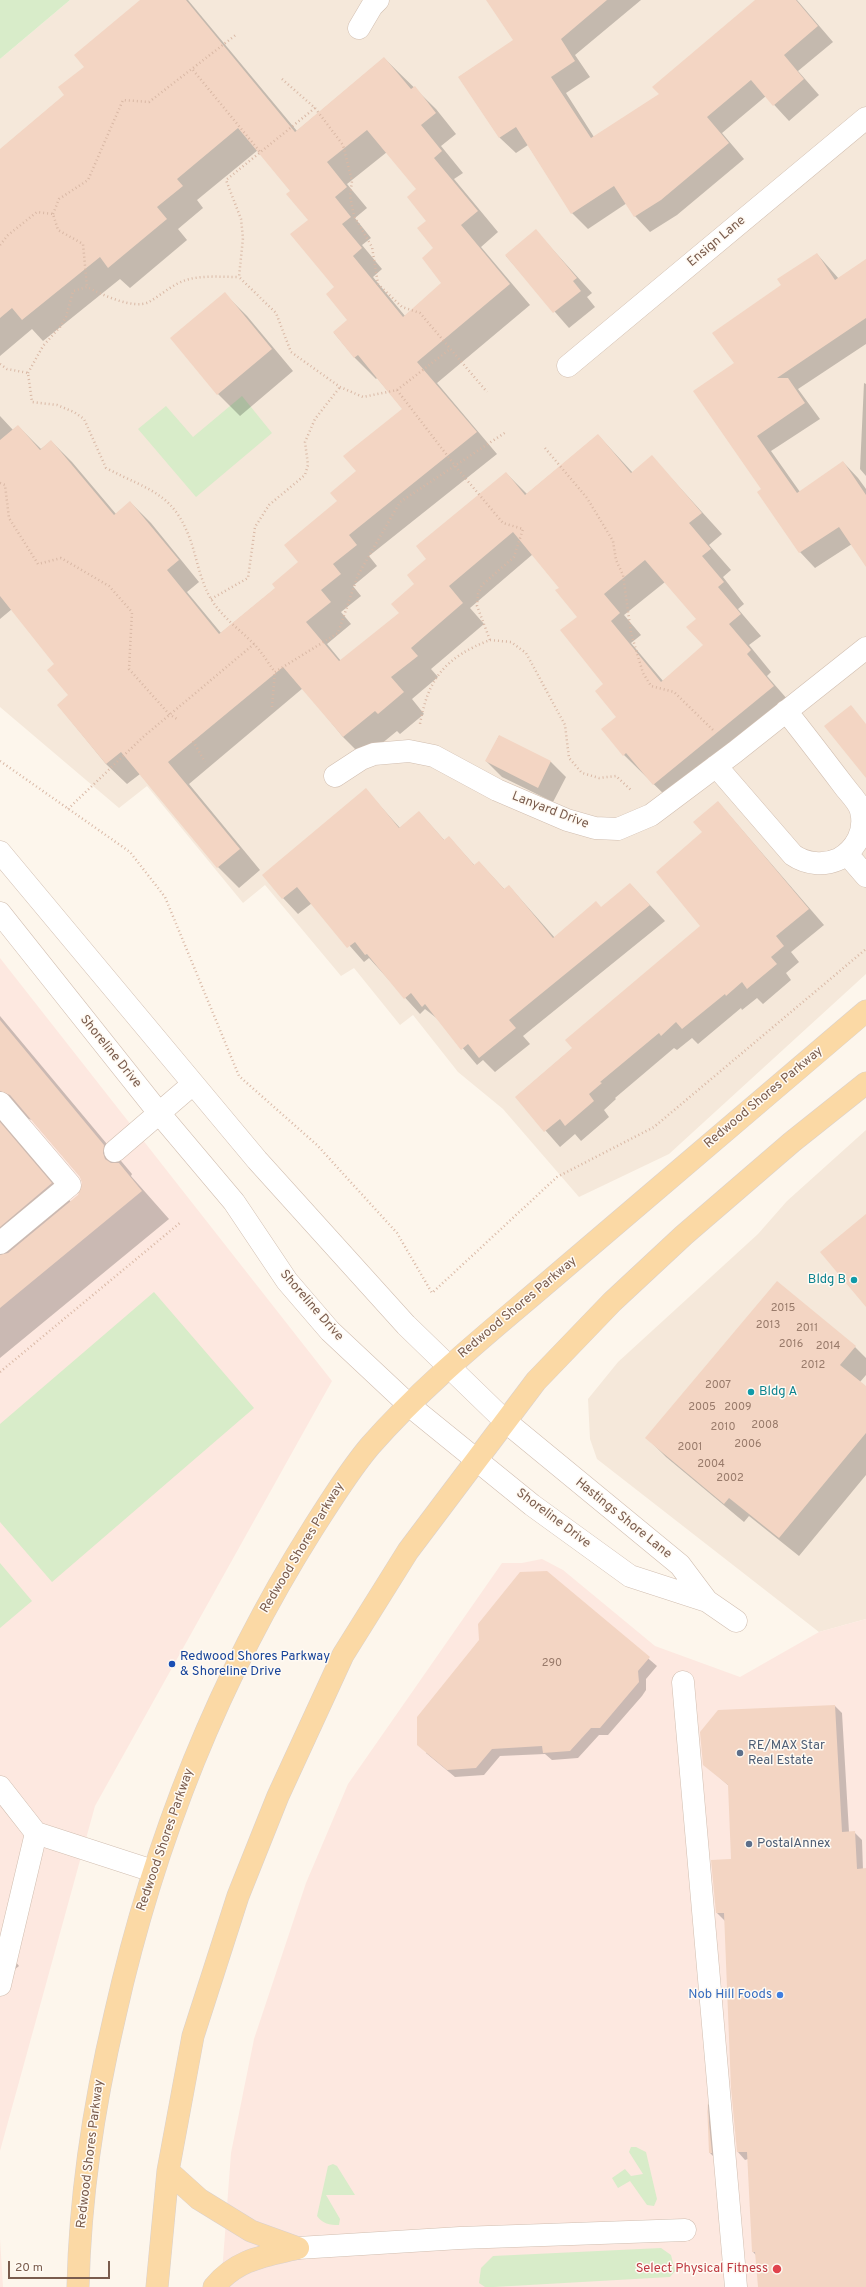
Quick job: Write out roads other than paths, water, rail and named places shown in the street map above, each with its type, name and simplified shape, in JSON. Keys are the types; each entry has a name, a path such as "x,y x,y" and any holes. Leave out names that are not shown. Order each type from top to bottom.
{"main road":[{"name":"Redwood Shores Parkway","path":"78,2287 87,2167 98,2093 130,1951 153,1871 204,1732 240,1655 272,1596 334,1494 369,1447 449,1366 866,1012"},
{"path":"157,2287 168,2171 193,2036 238,1896 281,1790 343,1655 408,1551 452,1490 477,1461 505,1421 536,1381 612,1302 684,1235 792,1142 866,1082"},
{"path":"168,2171 199,2199 251,2231 298,2248"},
{"path":"214,2287 223,2276 250,2259 298,2248"}],"street":[{"path":"359,28 372,6 378,0"},
{"name":"Ensign Lane","path":"568,366 866,118"},
{"name":"Lanyard Drive","path":"335,776 361,759 378,753 402,750 415,752 434,756 497,790 582,826 618,829 651,814 736,752 866,648"},
{"path":"716,766 793,855 799,859 815,863 823,863 836,860 847,854 856,846 861,835 861,810 786,711"},
{"path":"0,852 257,1160 406,1326 505,1421"},
{"path":"847,854 866,876"},
{"name":"Shoreline Drive","path":"0,913 159,1113 234,1202 287,1281 330,1331 410,1406 477,1461 532,1505 630,1576 707,1601"},
{"path":"115,1151 193,1084"},
{"path":"0,1103 70,1185 0,1243"},
{"name":"Hastings Shore Lane","path":"505,1421 680,1565 707,1601 736,1621"},
{"path":"683,1682 736,2287"},
{"path":"0,1787 36,1833 153,1871"},
{"path":"0,1985 36,1833"},
{"path":"298,2248 460,2238 685,2230"}],"place":[{"name":"Bldg B","path":"854,1280"},
{"name":"Bldg A","path":"751,1392"},
{"name":"Redwood Shores Parkway & Shoreline Drive","path":"172,1664"},
{"name":"RE/MAX Star Real Estate","path":"740,1753"},
{"name":"PostalAnnex","path":"749,1844"},
{"name":"Nob Hill Foods","path":"780,1995"},
{"name":"Select Physical Fitness","path":"777,2269"}]}
